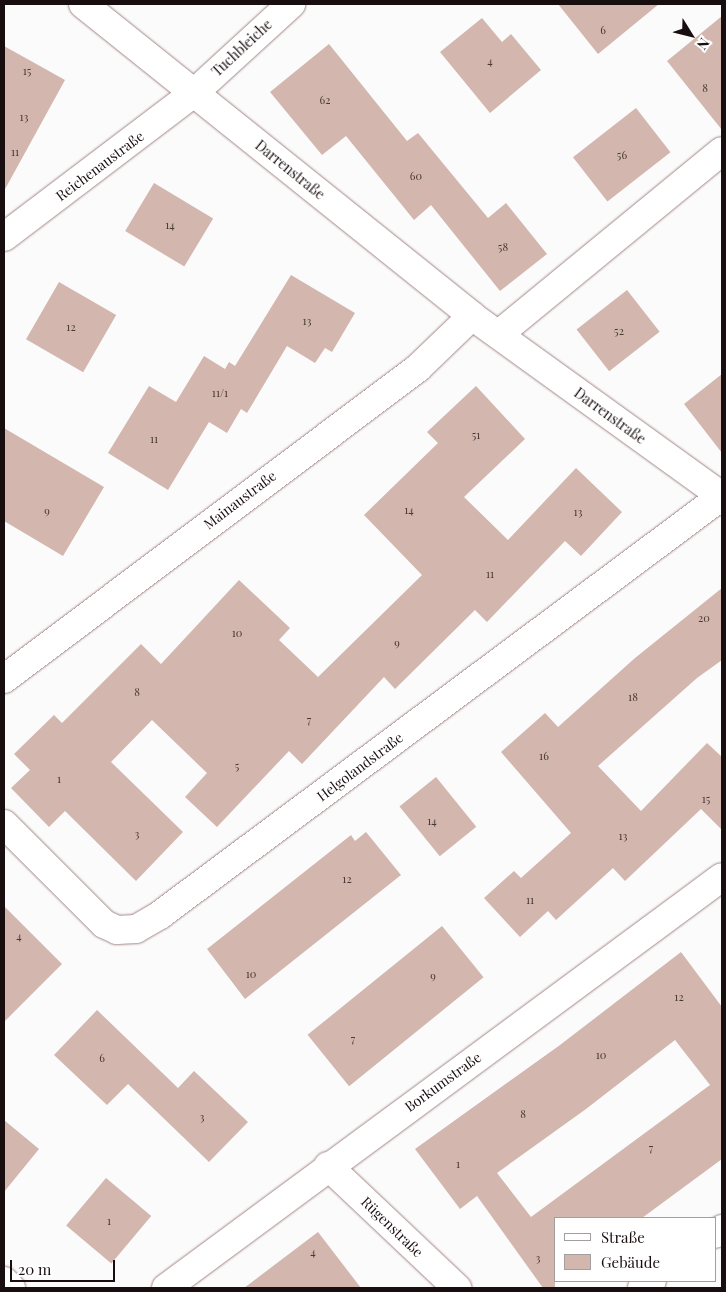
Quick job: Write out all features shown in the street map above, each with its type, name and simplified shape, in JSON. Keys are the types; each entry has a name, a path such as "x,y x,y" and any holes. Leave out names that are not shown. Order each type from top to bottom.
{"street":[{"name":"Darrenstraße","path":"83,4 472,316 722,496"},
{"name":"Tuchbleiche","path":"194,93 291,4"},
{"name":"Reichenaustraße","path":"4,237 194,93"},
{"path":"499,334 722,151"},
{"name":"Mainaustraße","path":"4,679 418,368 472,316"},
{"name":"Helgolandstraße","path":"4,824 104,924 117,930 136,929 168,909 722,496"},
{"name":"Borkumstraße","path":"166,1288 328,1166 722,877"},
{"name":"Rügenstraße","path":"328,1166 457,1288"},
{"path":"4,1281 11,1288"}],"building":[{"path":"558,4 659,4 598,54"},
{"path":"722,16 722,130 667,61"},
{"path":"482,18 502,42 511,34 541,70 490,113 440,52"},
{"path":"329,44 407,141 418,133 488,218 506,203 547,254 500,291 431,205 414,220 346,136 322,155 270,92"},
{"path":"4,46 65,80 4,191"},
{"path":"636,108 670,152 607,201 573,157"},
{"path":"154,183 213,219 184,267 125,231"},
{"path":"291,275 355,313 332,352 325,348 315,363 287,346 247,413 241,409 227,433 209,422 168,490 108,453 149,386 176,402 204,356 225,369 229,362 235,366"},
{"path":"59,282 116,315 83,372 26,339"},
{"path":"627,290 660,332 609,371 577,329"},
{"path":"722,374 722,453 684,404"},
{"path":"476,386 525,439 464,497 508,540 576,468 622,512 581,556 565,541 487,622 475,610 395,689 384,677 302,764 289,751 217,827 185,797 207,773 152,720 111,762 183,832 136,881 65,811 49,827 11,788 30,770 14,754 54,715 62,723 141,644 161,664 239,580 290,628 279,640 318,677 422,575 364,515 438,443 427,432"},
{"path":"4,428 104,487 63,556 4,521"},
{"path":"722,588 722,660 697,678 598,766 641,811 707,743 722,757 722,830 701,809 625,881 613,868 556,920 548,911 520,937 484,898 514,871 521,878 571,833 501,752 545,713 558,727 635,658"},
{"path":"436,777 476,827 440,856 399,807"},
{"path":"366,832 401,875 245,999 207,949 351,835 355,841"},
{"path":"4,906 62,964 4,1022"},
{"path":"442,926 484,977 349,1086 308,1035"},
{"path":"681,952 722,1007 722,1159 643,1217 554,1217 555,1288 543,1288 477,1196 460,1209 415,1149 560,1045","holes":["675,1040 710,1085 531,1217 497,1173 586,1109"]},
{"path":"97,1010 178,1088 194,1071 248,1122 209,1162 128,1084 107,1105 54,1055"},
{"path":"4,1120 39,1149 4,1192"},
{"path":"106,1178 151,1216 111,1263 66,1225"},
{"path":"318,1232 361,1288 244,1288"}]}
